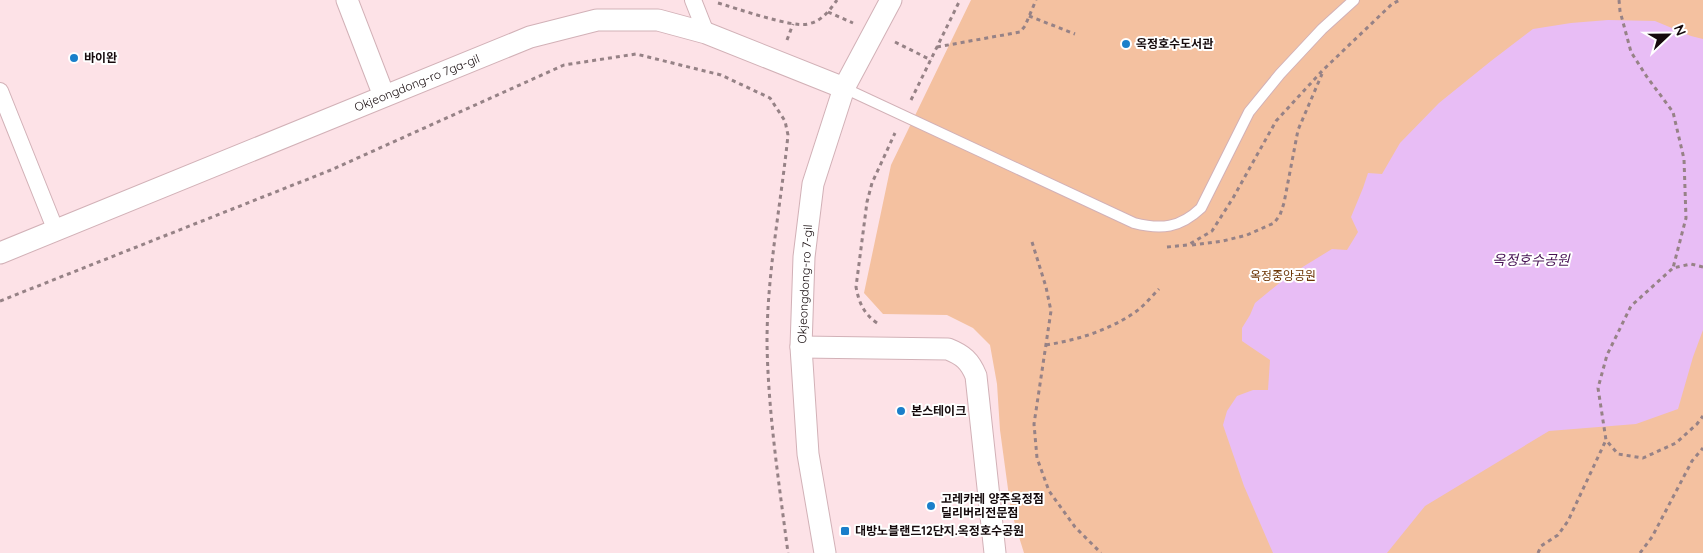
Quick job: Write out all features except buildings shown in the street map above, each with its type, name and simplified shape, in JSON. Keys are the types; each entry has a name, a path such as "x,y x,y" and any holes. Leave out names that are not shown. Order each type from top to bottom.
{"street":[{"path":"347,0 384,96"},
{"path":"693,0 706,33"},
{"name":"Okjeongdong-ro 7-gil","path":"825,553 808,454 801,347 804,257 813,184 844,88 891,0"},
{"name":"Okjeongdong-ro 7ga-gil","path":"0,252 56,231 530,37 597,20 658,20 706,33 844,88"},
{"path":"0,91 56,231"},
{"path":"801,347 948,349 965,358 971,364 976,376 995,553"}],"lane":[{"path":"844,88 1134,223 1149,226 1177,224 1190,219 1201,208 1249,112 1280,74 1322,29 1354,0"}],"path":[{"path":"717,2 793,24 807,24 820,19 837,0"},
{"path":"881,324 876,322 862,308 858,300 856,287 872,184 903,115 960,0"},
{"path":"937,47 1017,33 1025,26 1036,0"},
{"path":"1188,245 1212,231 1233,198 1276,121 1323,70 1392,4 1400,0"},
{"path":"1619,0 1620,11 1632,52 1647,77 1673,112 1684,159 1686,218 1673,268"},
{"path":"1029,16 1075,34"},
{"path":"0,301 338,167 564,65 636,54 721,75 770,98 785,121 788,135 772,268 767,342 773,426 788,553"},
{"path":"1160,247 1223,241 1247,235 1274,223 1280,215 1284,203 1298,130 1323,70"},
{"path":"1032,242 1046,287 1051,312 1034,424 1037,458 1049,492 1075,527 1101,553"},
{"path":"1703,267 1691,264 1673,268 1631,306 1607,355 1598,388 1606,440 1618,454 1643,458 1676,443 1703,416"},
{"path":"1046,345 1075,340 1094,334 1134,313 1159,289"},
{"path":"1538,553 1541,546 1558,535 1568,521 1606,440"},
{"path":"1640,553 1652,537 1692,461 1703,448"}],"green space":[{"name":"옥정중앙공원","path":"971,0 1703,0 1703,553 1024,553 1011,511 1000,430 997,384 990,345 973,328 947,315 883,314 864,293 891,165"}],"water":[{"name":"옥정호수공원","path":"1608,20 1655,21 1703,39 1703,330 1678,409 1636,424 1549,431 1425,506 1387,553 1273,553 1244,486 1223,425 1227,411 1237,396 1253,390 1268,390 1270,360 1242,341 1242,328 1255,303 1288,276 1332,249 1347,250 1358,232 1351,217 1368,173 1382,174 1400,143 1439,103 1491,61 1533,29"}],"place":[{"name":"옥정호수도서관","path":"1126,44"},
{"name":"바이완","path":"74,58"},
{"name":"본스테이크","path":"901,411"},
{"name":"고레카레 양주옥정점 딜리버리전문점","path":"931,506"},
{"name":"대방노블랜드12단지.옥정호수공원","path":"845,531"}]}
